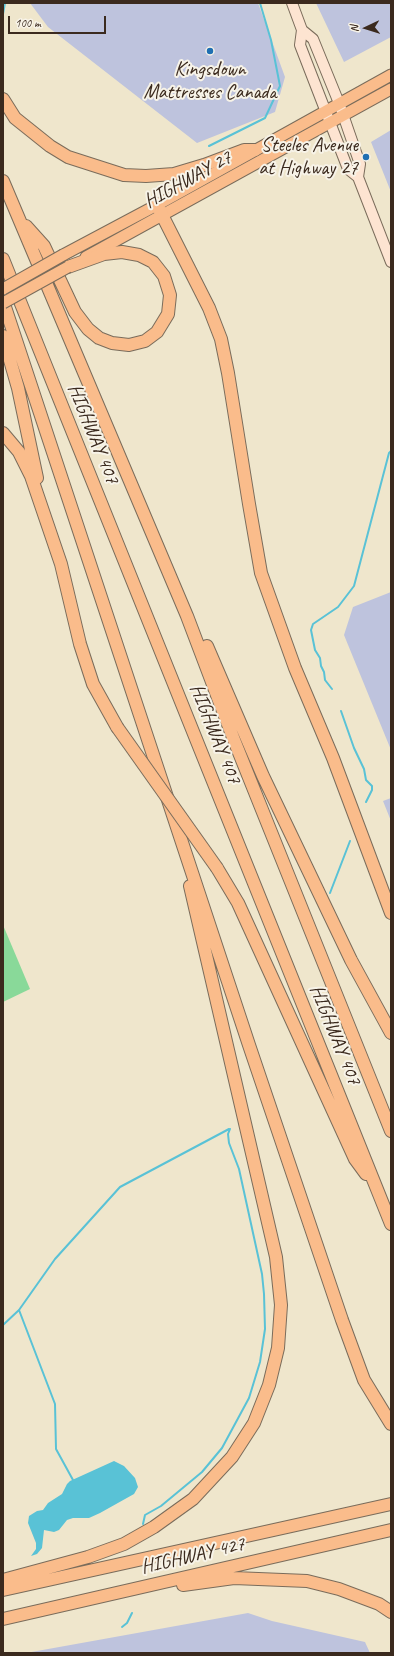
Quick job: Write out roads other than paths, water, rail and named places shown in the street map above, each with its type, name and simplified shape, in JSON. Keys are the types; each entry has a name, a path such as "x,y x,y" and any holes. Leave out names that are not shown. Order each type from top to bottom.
{"highway":[{"path":"3,99 15,118 50,146 68,157 124,175 146,176 174,174 204,165 244,150 255,150"},
{"name":"HIGHWAY 407","path":"3,180 187,616 234,740 391,1131"},
{"path":"159,210 209,308 220,339 228,373 248,504 261,573 294,668 332,758 391,913"},
{"path":"18,217 44,246 75,312 88,329 99,338 112,343 129,345 145,341 157,332 168,314 170,295 164,276 153,262 139,255 122,252 104,254 68,267"},
{"name":"HIGHWAY 407","path":"3,259 391,1224"},
{"path":"3,302 249,1045 342,1320 364,1380 391,1424"},
{"path":"3,336 18,388 44,509"},
{"path":"3,433 19,452 31,476 44,509 61,564 80,644 93,684 117,727 217,868 238,903 355,1159 375,1186"},
{"path":"187,616 205,642 263,776 351,960 391,1033"},
{"path":"3,1580 88,1557 124,1544 154,1527 193,1499 232,1458 254,1423 269,1385 278,1348 281,1305 276,1257 190,885 185,849"},
{"name":"HIGHWAY 427","path":"3,1590 391,1504"},
{"name":"HIGHWAY 427","path":"3,1619 391,1530"},
{"path":"114,1593 234,1578 300,1580 339,1589 379,1604 391,1612"}],"main road":[{"path":"292,3 302,30 300,45 348,169 358,177"},
{"path":"302,30 313,39 339,103 360,164 358,177 391,262"},
{"name":"HIGHWAY 27","path":"3,302 68,267 255,150 316,118 326,110 391,75"},
{"name":"HIGHWAY 27","path":"3,289 63,255 159,210 330,123 391,90"}],"water":[{"path":"114,1461 124,1466 135,1478 138,1487 134,1494 89,1518 73,1518 67,1520 59,1530 54,1532 44,1530 42,1548 37,1554 31,1556 36,1549 36,1543 28,1523 29,1516 37,1511 43,1510 48,1503 62,1494 70,1481"}],"waterway":[{"path":"3,14 5,3"},
{"path":"209,146 265,118 280,86 271,40 260,3"},
{"path":"332,689 325,680 320,658 315,650 311,630 313,624 338,607 354,586 389,453 391,451"},
{"path":"341,711 354,748 364,769 366,780 372,786 372,790 366,802"},
{"path":"330,893 350,841"},
{"path":"3,1325 19,1310 55,1259 120,1187 229,1129"},
{"path":"143,1524 145,1515 161,1506 202,1472 222,1448 249,1398 260,1362 265,1329 262,1274 239,1169 229,1143 228,1134 230,1129"},
{"path":"19,1310 55,1404 56,1449 73,1480"},
{"path":"122,1627 127,1623 132,1613"}],"place":[{"name":"Kingsdown Mattresses Canada","path":"210,51"},
{"name":"Steeles Avenue at Highway 27","path":"366,157"}]}
